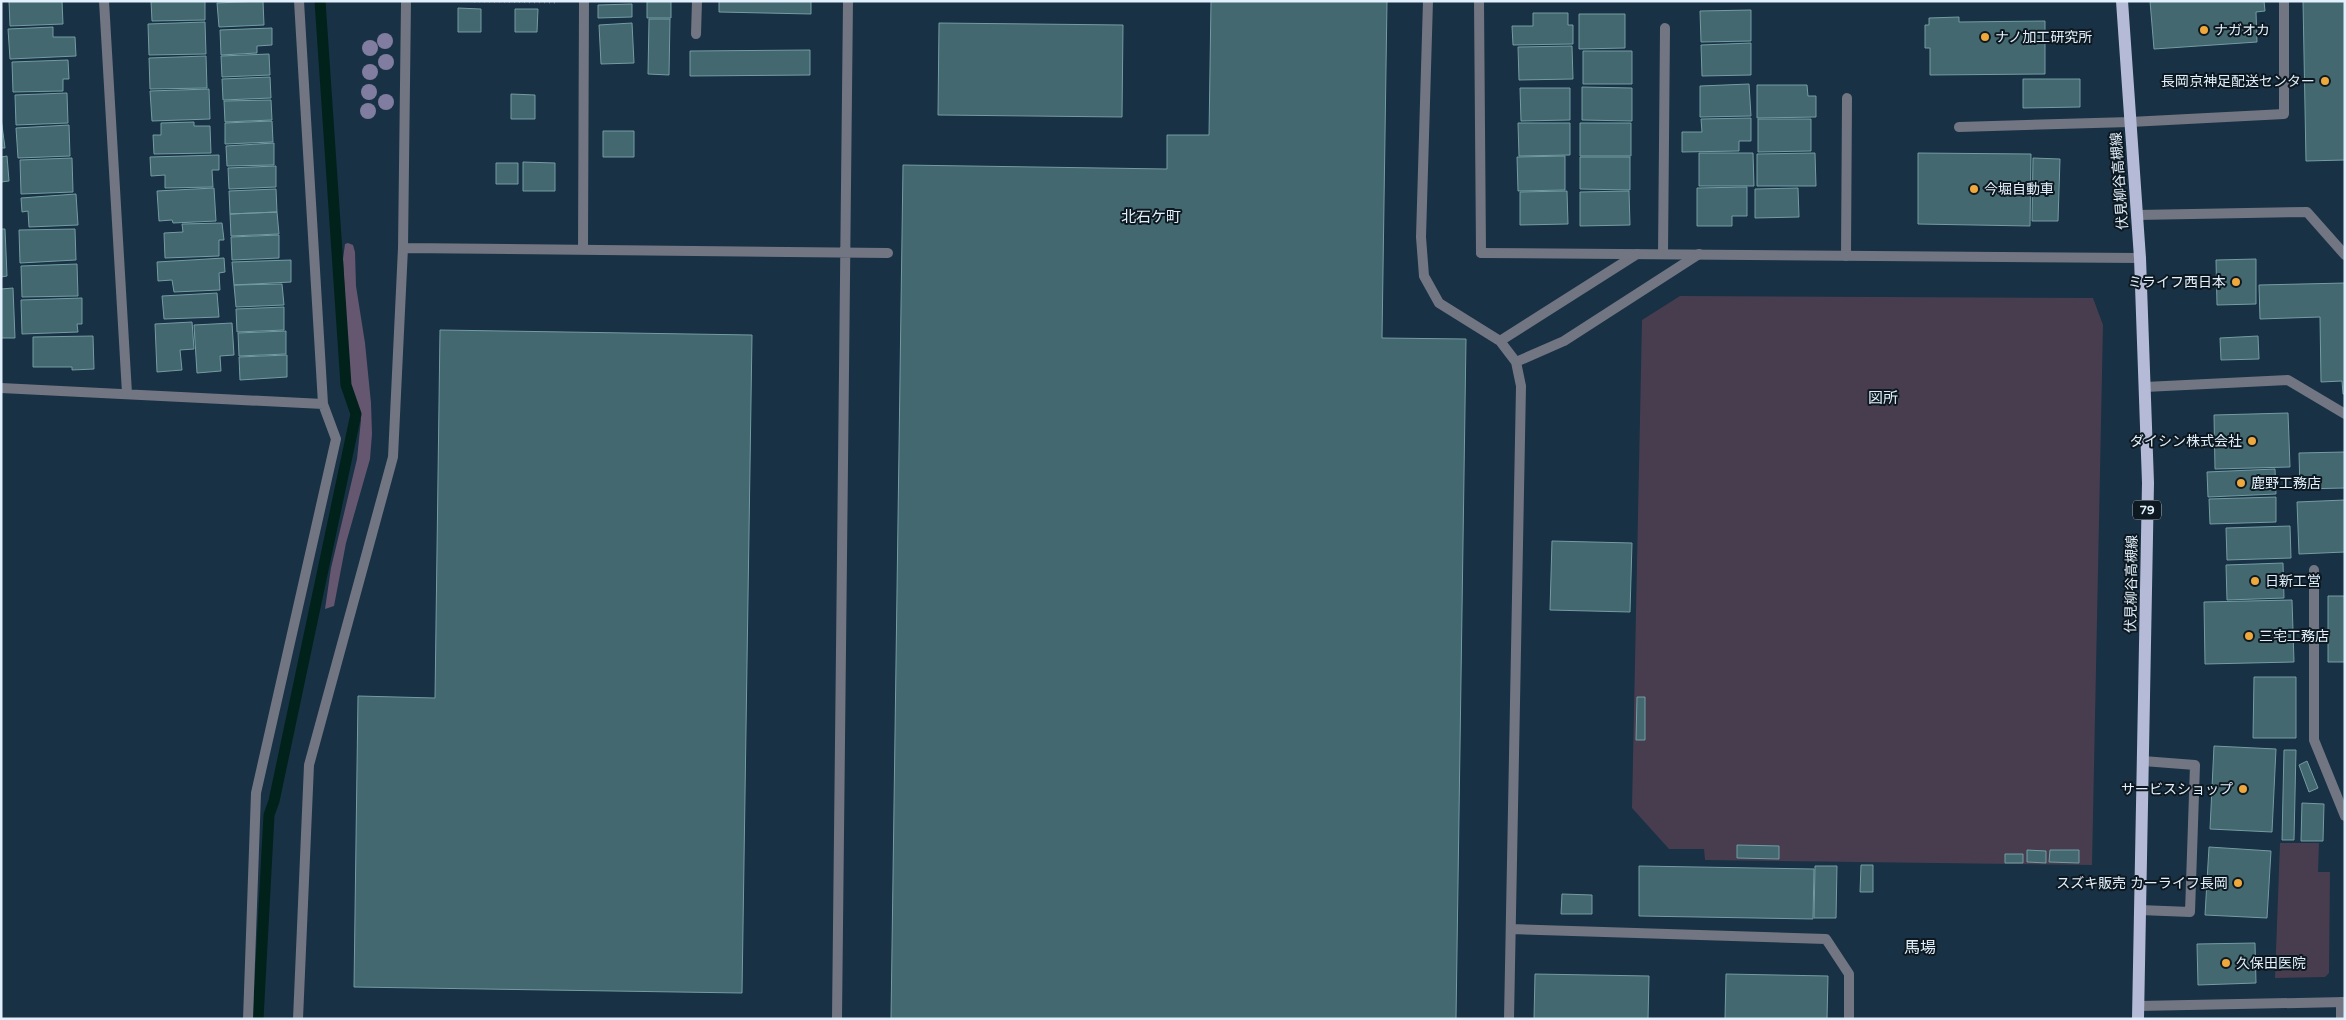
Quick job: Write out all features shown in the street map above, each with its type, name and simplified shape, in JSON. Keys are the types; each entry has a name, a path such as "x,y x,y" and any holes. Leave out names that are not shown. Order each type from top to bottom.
{"main road":[{"name":"伏見柳谷高槻線","path":"2122,1 2140,258 2148,483 2138,1012"}],"street":[{"path":"104,1 127,393"},
{"path":"248,1019 256,793 336,439 323,404 299,1"},
{"path":"298,1019 309,764 393,457 403,248 406,1"},
{"path":"696,34 697,1"},
{"path":"837,1019 848,1"},
{"path":"1428,1 1421,237 1424,276 1439,303 1500,341 1516,362 1521,386 1510,1019"},
{"path":"1479,1 1482,253 2140,258"},
{"path":"1959,128 2284,114 2284,1"},
{"path":"583,249 584,2"},
{"path":"1663,254 1666,28"},
{"path":"1846,256 1847,98"},
{"path":"2137,215 2307,212 2345,255"},
{"path":"403,248 888,253"},
{"path":"1500,341 1637,254"},
{"path":"1516,362 1564,341 1699,254"},
{"path":"2145,387 2288,380 2345,414"},
{"path":"1,388 323,404"},
{"path":"2314,570 2314,740 2345,816"},
{"path":"2140,910 2190,912 2195,764 2143,761"},
{"path":"1511,929 1826,939 1849,974 1849,1019"},
{"path":"2138,1012 2343,1002 2341,1019"}],"path":[{"path":"474,1 584,2"}],"shaded area":[{"path":"345,244 353,245 355,252 356,286 365,343 372,434 370,459 346,543 334,606 325,609 331,568 357,459 361,420 349,379 343,259"},
{"path":"1680,296 2093,298 2103,325 2092,865 1705,860 1704,849 1669,849 1632,808 1642,320"},
{"path":"2280,843 2319,843 2318,872 2330,872 2329,973 2325,977 2275,978"}],"building":[{"path":"9,1 62,1 63,24 10,26"},
{"path":"151,1 205,1 205,20 152,21"},
{"path":"263,1 264,25 219,27 217,3"},
{"path":"647,1 671,1 671,18 647,18"},
{"path":"719,1 811,1 811,14 719,12"},
{"path":"1211,1 1387,1 1382,338 1466,339 1456,1019 891,1019 903,165 1167,169 1167,135 1209,135"},
{"name":"ナガオカ","path":"2150,1 2264,1 2265,11 2256,12 2257,42 2154,49"},
{"name":"長岡京神足配送センター","path":"2303,1 2345,1 2345,160 2306,161"},
{"path":"632,4 632,17 598,18 598,5"},
{"path":"458,8 481,9 481,32 458,32"},
{"path":"515,9 538,9 537,32 515,32"},
{"path":"1751,10 1751,41 1701,42 1700,11"},
{"path":"1533,13 1568,13 1568,25 1573,25 1573,44 1513,45 1512,26 1533,26"},
{"path":"1579,14 1625,14 1625,48 1579,49"},
{"name":"ナノ加工研究所","path":"1959,17 1959,22 2045,21 2045,74 1930,75 1930,48 1925,48 1925,25 1929,25 1929,18"},
{"path":"649,19 670,19 669,75 648,74"},
{"path":"205,22 206,54 149,55 148,24"},
{"path":"632,23 634,63 601,64 599,25"},
{"path":"939,23 1123,25 1122,117 938,115"},
{"path":"53,27 53,37 75,37 76,56 10,59 8,29"},
{"path":"272,28 272,45 257,46 257,53 221,55 220,30"},
{"path":"1751,43 1751,75 1702,76 1701,45"},
{"path":"1572,46 1573,79 1519,80 1518,47"},
{"path":"810,50 810,75 690,76 690,51"},
{"path":"1583,51 1632,51 1632,84 1583,84"},
{"path":"269,54 270,75 222,77 221,56"},
{"path":"206,56 207,88 150,89 149,58"},
{"path":"68,60 69,79 63,79 63,91 13,92 12,62"},
{"path":"270,77 271,98 223,100 222,79"},
{"path":"2023,79 2080,79 2080,107 2023,108"},
{"path":"1749,84 1751,116 1700,117 1700,86"},
{"path":"1757,85 1807,85 1808,96 1816,96 1816,117 1757,118"},
{"path":"1582,87 1632,88 1632,121 1582,120"},
{"path":"1520,88 1570,88 1570,120 1521,121"},
{"path":"209,89 210,119 152,121 150,91"},
{"path":"67,93 68,123 16,125 15,95"},
{"path":"511,94 535,95 535,119 511,119"},
{"path":"271,100 272,120 225,122 224,101"},
{"path":"1,118 5,148 1,148"},
{"path":"1751,118 1751,141 1739,141 1739,151 1682,152 1682,132 1702,132 1701,119"},
{"path":"1758,119 1811,119 1811,151 1758,152"},
{"path":"272,121 273,142 225,144 225,123"},
{"path":"194,122 194,126 210,126 211,153 154,154 153,135 161,135 161,123"},
{"path":"1518,123 1570,123 1570,155 1519,156"},
{"path":"1580,123 1631,123 1631,156 1580,156"},
{"path":"69,125 70,156 18,158 16,128"},
{"path":"603,131 634,131 634,157 603,157"},
{"path":"274,143 274,165 227,166 226,146"},
{"path":"1699,153 1753,153 1754,186 1699,186"},
{"path":"1815,153 1816,186 1757,186 1757,154"},
{"name":"今堀自動車","path":"1918,153 2031,154 2030,226 1918,224"},
{"path":"219,155 219,170 212,170 213,187 165,188 165,175 151,176 150,157"},
{"path":"7,156 9,181 1,182 1,157"},
{"path":"1565,156 1565,190 1518,191 1517,157"},
{"path":"1580,157 1630,157 1630,190 1580,189"},
{"path":"72,158 73,192 21,194 20,160"},
{"path":"2033,158 2060,159 2058,221 2032,221"},
{"path":"523,162 555,163 555,191 523,191"},
{"path":"496,163 518,163 518,184 496,184"},
{"path":"276,166 276,187 229,189 228,168"},
{"path":"1747,187 1747,216 1732,216 1732,226 1697,226 1697,188"},
{"path":"214,188 216,221 173,223 172,220 159,221 157,191"},
{"path":"1798,188 1799,217 1755,218 1755,189"},
{"path":"276,189 277,212 230,214 229,191"},
{"path":"1567,191 1568,224 1520,225 1520,192"},
{"path":"1629,191 1630,225 1580,226 1580,192"},
{"path":"76,194 78,225 29,227 28,211 22,212 21,198"},
{"path":"277,212 279,234 231,236 230,214"},
{"path":"222,223 224,240 219,240 219,256 165,258 164,233 183,232 182,224"},
{"path":"1,229 5,229 7,276 1,277"},
{"path":"75,229 76,260 20,263 19,230"},
{"path":"279,235 279,258 232,260 231,237"},
{"path":"224,258 225,272 219,273 220,290 174,292 172,280 158,281 157,262"},
{"name":"ミライフ西日本","path":"2256,259 2256,304 2217,305 2216,260"},
{"path":"291,260 291,282 234,285 232,262"},
{"path":"77,264 78,296 22,297 21,266"},
{"path":"2345,283 2345,394 2343,394 2342,381 2321,382 2320,317 2260,319 2259,285"},
{"path":"282,284 284,305 236,307 234,285"},
{"path":"13,288 15,338 1,338 1,289"},
{"path":"217,293 219,317 164,319 162,296"},
{"path":"82,298 82,324 77,324 78,332 22,334 21,300"},
{"path":"284,307 284,330 237,332 236,309"},
{"path":"192,322 194,349 180,350 182,370 157,372 155,324"},
{"path":"232,323 234,355 220,356 221,371 197,373 194,325"},
{"path":"440,330 752,335 742,993 354,987 358,696 435,698"},
{"path":"286,331 286,354 239,356 238,333"},
{"path":"93,336 94,369 72,370 72,367 33,367 33,337"},
{"path":"2258,336 2259,359 2221,360 2220,338"},
{"path":"287,355 287,377 240,380 239,357"},
{"name":"ダイシン株式会社","path":"2288,413 2290,467 2215,469 2214,415"},
{"path":"2345,452 2345,488 2300,489 2299,453"},
{"name":"鹿野工務店","path":"2275,469 2276,494 2208,497 2207,472"},
{"path":"2276,497 2276,522 2210,524 2209,499"},
{"path":"2345,500 2345,552 2299,554 2297,502"},
{"path":"2290,526 2291,558 2227,560 2226,528"},
{"path":"1552,541 1632,543 1630,612 1550,610"},
{"name":"日新工営","path":"2283,563 2284,598 2227,600 2226,565"},
{"path":"2328,596 2345,596 2345,662 2328,662"},
{"name":"三宅工務店","path":"2292,600 2294,662 2205,664 2204,602"},
{"path":"2254,677 2296,677 2296,738 2253,738"},
{"path":"1637,697 1645,697 1645,740 1636,740"},
{"name":"サービスショップ","path":"2214,746 2276,749 2272,832 2210,829"},
{"path":"2284,750 2296,750 2294,840 2282,840"},
{"path":"2307,761 2318,788 2309,792 2299,765"},
{"path":"2302,803 2324,804 2323,841 2301,841"},
{"path":"1737,845 1779,846 1779,859 1737,858"},
{"name":"スズキ販売 カーライフ長岡","path":"2209,847 2271,851 2267,918 2205,915"},
{"path":"2027,850 2046,851 2046,863 2027,862"},
{"path":"2050,850 2079,850 2079,863 2049,862"},
{"path":"2005,854 2023,854 2023,863 2005,863"},
{"path":"1861,865 1873,865 1873,892 1860,892"},
{"path":"1639,866 1814,869 1813,919 1639,916"},
{"path":"1815,866 1837,866 1836,918 1814,918"},
{"path":"1562,894 1592,895 1592,914 1561,914"},
{"name":"久保田医院","path":"2255,943 2256,983 2198,985 2197,944"},
{"path":"1535,974 1649,976 1648,1019 1534,1019"},
{"path":"1726,974 1828,976 1827,1019 1725,1019"}],"waterway":[{"path":"258,1019 269,815 274,801 356,414 346,385 320,1"}],"place":[{"name":"ナガオカ","path":"2204,30"},
{"name":"ナノ加工研究所","path":"1985,37"},
{"name":"長岡京神足配送センター","path":"2325,81"},
{"name":"今堀自動車","path":"1974,189"},
{"name":"ミライフ西日本","path":"2236,282"},
{"name":"ダイシン株式会社","path":"2252,441"},
{"name":"鹿野工務店","path":"2241,483"},
{"name":"日新工営","path":"2255,581"},
{"name":"三宅工務店","path":"2249,636"},
{"name":"サービスショップ","path":"2243,789"},
{"name":"スズキ販売 カーライフ長岡","path":"2238,883"},
{"name":"久保田医院","path":"2226,963"}],"district":[{"name":"北石ケ町","path":"1151,217"},
{"name":"図所","path":"1883,398"},
{"name":"馬場","path":"1920,947"}]}
